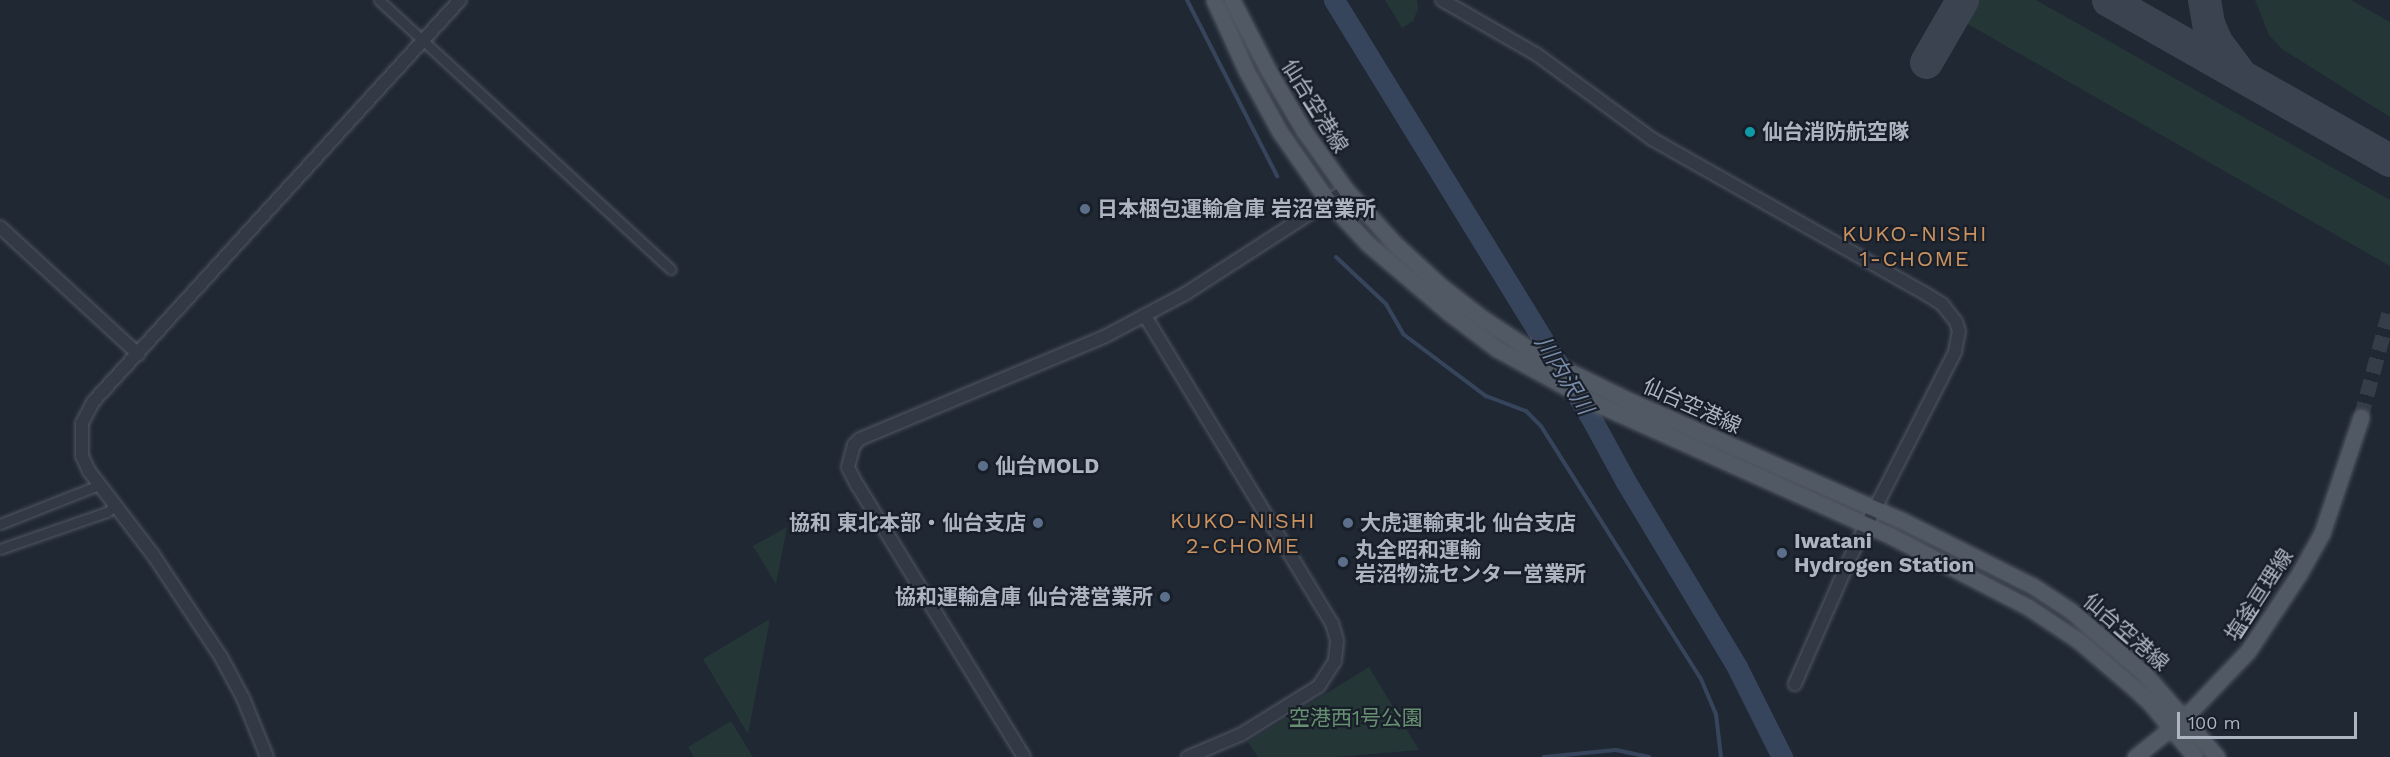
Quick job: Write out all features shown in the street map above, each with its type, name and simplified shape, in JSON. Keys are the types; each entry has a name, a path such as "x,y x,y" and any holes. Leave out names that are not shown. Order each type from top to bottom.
{"main road":[{"name":"仙台空港線","path":"1214,0 1247,72 1280,132 1328,201 1375,250 1448,312 1497,348 1546,378 1645,427 1866,525 1992,586 2055,623 2134,688 2173,728 2195,757"},
{"name":"仙台空港線","path":"1232,0 1268,70 1304,131 1346,190 1394,243 1442,287 1482,318 1546,360 1632,402 1988,562 2071,610 2144,673 2185,717 2217,757"},
{"name":"塩釜亘理線","path":"2135,757 2185,717 2248,651 2299,574 2326,523 2361,417"}],"street":[{"path":"380,0 671,268"},
{"path":"267,757 243,698 220,657 180,592 99,485 82,456 82,423 93,402 460,0"},
{"path":"1442,0 1536,54 1652,139 1926,294 1951,313 1959,331 1955,352 1866,525 1795,684"},
{"path":"1024,757 856,485 848,467 850,453 860,439 1104,338 1185,294 1346,190"},
{"path":"0,226 138,354"},
{"path":"1144,316 1332,623 1337,641 1335,661 1319,686 1242,734 1214,748 1188,757"},
{"path":"0,524 99,485"},
{"path":"0,549 107,512 115,506"}],"green space":[{"path":"1385,0 1417,0 1418,9 1413,21 1402,28"},
{"path":"1979,0 2036,0 2390,200 2390,266 1966,23"},
{"path":"2255,0 2351,0 2390,22 2390,117 2282,49 2269,35"},
{"path":"787,527 776,584 753,546"},
{"path":"770,619 748,734 703,659"},
{"name":"空港西1号公園","path":"1369,667 1419,750 1335,757 1258,757 1248,742"},
{"path":"731,721 753,757 694,757 688,747"}],"waterway":[{"path":"1187,0 1277,176"},
{"name":"川内沢川","path":"1334,0 1590,416 1626,482 1737,667 1782,757"},
{"path":"1336,257 1386,304 1403,334 1486,396 1526,411 1541,426 1701,679 1716,714 1721,757"},
{"path":"1544,757 1616,750 1649,757"}],"taxiway":[{"path":"1926,62 1962,0"},
{"path":"2108,0 2390,160"},
{"path":"2204,0 2208,23 2216,42 2237,70"}],"tunnel":[{"path":"2361,417 2390,309"}],"place":[{"name":"仙台消防航空隊","path":"1750,132"},
{"name":"日本梱包運輸倉庫 岩沼営業所","path":"1085,209"},
{"name":"仙台MOLD","path":"983,466"},
{"name":"協和 東北本部・仙台支店","path":"1038,523"},
{"name":"大虎運輸東北 仙台支店","path":"1348,523"},
{"name":"Iwatani Hydrogen Station","path":"1782,553"},
{"name":"丸全昭和運輸 岩沼物流センター営業所","path":"1343,562"},
{"name":"協和運輸倉庫 仙台港営業所","path":"1165,597"}],"district":[{"name":"KUKO-NISHI 1-CHOME","path":"1915,246"},
{"name":"KUKO-NISHI 2-CHOME","path":"1243,532"}]}
